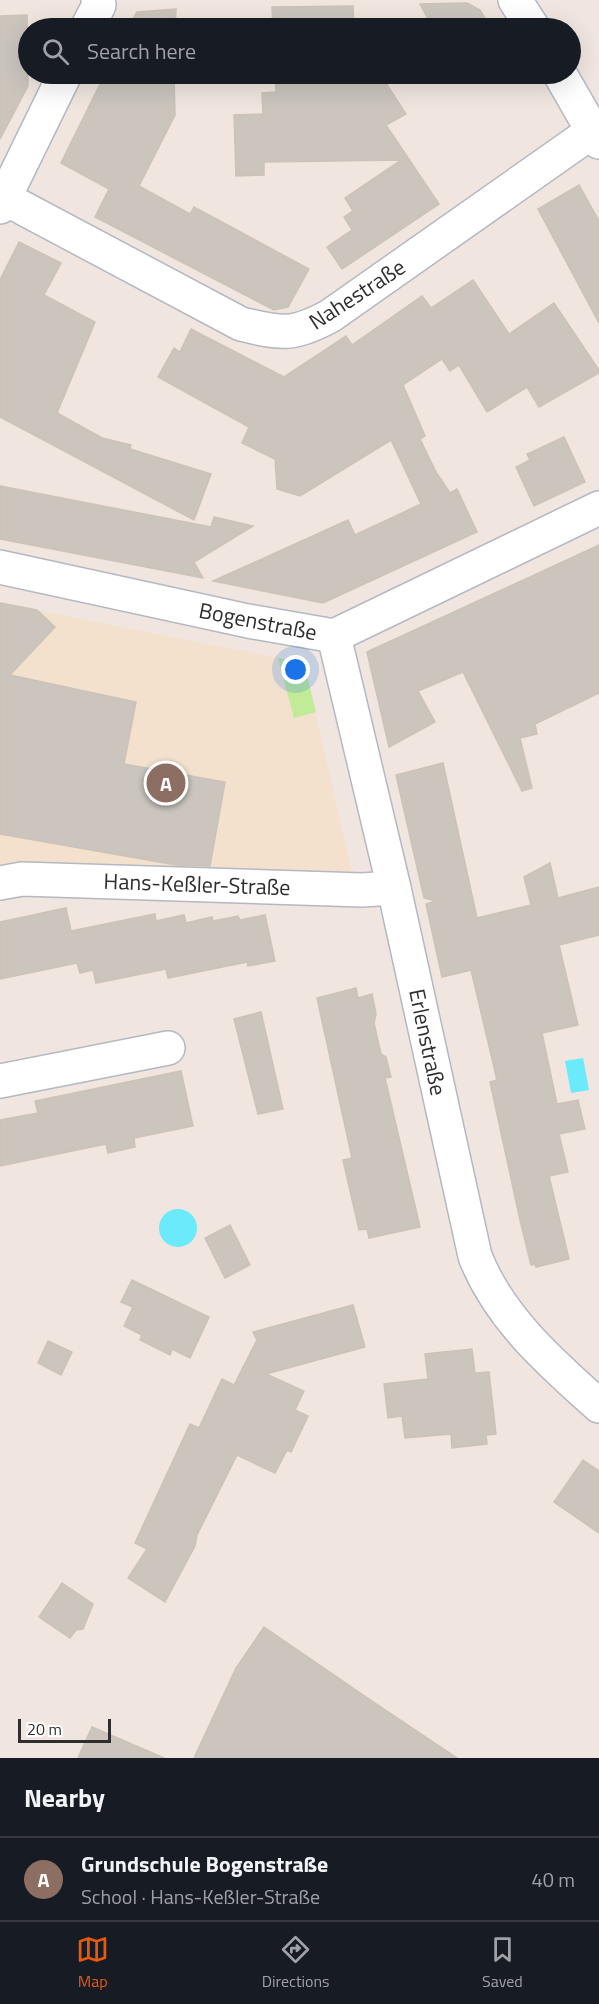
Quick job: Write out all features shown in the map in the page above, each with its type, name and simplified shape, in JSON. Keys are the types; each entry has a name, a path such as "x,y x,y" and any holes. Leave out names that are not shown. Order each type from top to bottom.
{"street":[{"path":"92,18 99,5 98,0"},
{"path":"515,0 527,18"},
{"path":"2,202 60,84"},
{"path":"566,84 596,137"},
{"name":"Nahestraße","path":"2,202 242,324 271,331 302,330 330,316 596,137"},
{"name":"Bogenstraße","path":"0,567 248,621 334,636 599,508"},
{"name":"Erlenstraße","path":"334,636 394,888 478,1264 519,1331 599,1406"},
{"name":"Hans-Keßler-Straße","path":"0,883 22,879 362,890 394,888"},
{"path":"0,1081 168,1048"}],"shaded area":[{"path":"0,603 304,663 353,877 0,865"}],"green space":[{"path":"278,658 304,663 316,712 294,718"}],"water":[{"path":"583,1058 589,1090 571,1093 565,1061"},
{"path":"178,1209 192,1214 197,1228 192,1242 178,1247 164,1242 159,1228 164,1214"}],"building":[{"path":"467,3 480,10 485,18 428,18 420,4"},
{"path":"353,6 354,18 273,18 272,7"},
{"path":"176,9 176,18 134,18 137,12"},
{"path":"27,15 27,18 18,18 18,84 28,84 28,86 0,139 0,16"},
{"path":"100,84 174,84 175,115 139,186 190,214 194,207 309,269 288,307 274,310 95,217 109,189 61,163"},
{"path":"276,84 386,84 406,114 386,125 439,204 342,269 327,247 352,230 344,217 353,211 345,198 401,160 264,162 264,175 236,176 234,115 263,114 262,93 276,92"},
{"path":"579,185 599,221 599,323 538,209"},
{"path":"19,242 61,263 44,295 95,322 57,413 102,438 131,445 130,449 211,474 194,520 0,417 0,280"},
{"path":"473,280 509,334 554,303 599,370 599,373 539,407 527,387 487,412 459,365 450,371 442,359 403,385 425,436 420,439 436,472 450,493 457,489 477,532 323,603 213,581 348,520 355,535 421,504 391,440 300,496 277,489 275,459 242,443 249,427 158,377 174,348 180,352 191,329 284,377 346,336 352,345 422,296 431,308"},
{"path":"564,437 585,482 534,506 516,467 530,460 527,454"},
{"path":"0,486 211,527 214,517 253,526 194,562 203,578 0,539"},
{"path":"599,545 599,693 535,724 537,734 520,738 532,788 522,791 463,672 418,691 435,722 389,747 367,652"},
{"path":"0,603 37,610 55,627 10,675 136,702 124,764 225,782 210,866 176,865 0,834"},
{"path":"443,763 477,918 531,905 524,877 550,863 558,898 599,887 599,935 559,945 578,1025 542,1033 557,1104 578,1100 585,1129 559,1134 568,1172 549,1176 569,1259 536,1267 535,1264 531,1265 520,1220 490,1082 497,1080 471,970 442,977 426,904 436,901 424,898 396,775"},
{"path":"66,908 71,931 155,914 156,921 184,915 186,923 212,917 213,921 238,916 240,920 265,915 275,961 248,966 247,962 168,978 166,969 96,983 93,970 80,973 77,963 0,979 0,922"},
{"path":"356,988 358,998 372,994 376,1014 374,1023 381,1054 386,1057 391,1077 385,1078 420,1227 369,1238 367,1229 359,1230 343,1160 352,1158 317,998"},
{"path":"261,1012 283,1109 258,1114 234,1019"},
{"path":"181,1071 193,1126 134,1138 135,1147 108,1153 106,1144 0,1166 0,1120 38,1113 35,1101"},
{"path":"230,1225 250,1265 225,1278 205,1238"},
{"path":"132,1280 209,1317 190,1358 172,1349 170,1355 140,1340 142,1335 124,1326 133,1307 121,1302"},
{"path":"353,1305 365,1347 266,1374 304,1391 295,1410 308,1416 291,1452 287,1450 275,1473 237,1455 197,1535 195,1546 165,1602 128,1578 147,1549 135,1543 190,1424 199,1428 222,1379 234,1385 257,1340 253,1332"},
{"path":"48,1341 72,1352 61,1375 38,1363"},
{"path":"472,1349 475,1373 489,1372 496,1434 486,1435 487,1444 452,1448 451,1434 405,1438 402,1416 388,1418 384,1384 428,1379 425,1354"},
{"path":"583,1460 599,1471 599,1533 554,1502"},
{"path":"62,1583 93,1604 83,1629 76,1630 70,1638 39,1617"},
{"path":"264,1627 457,1758 194,1758 236,1668"},
{"path":"92,1727 164,1758 78,1758"}],"place":[{"name":"Grundschule Bogenstraße","path":"166,783"}]}
